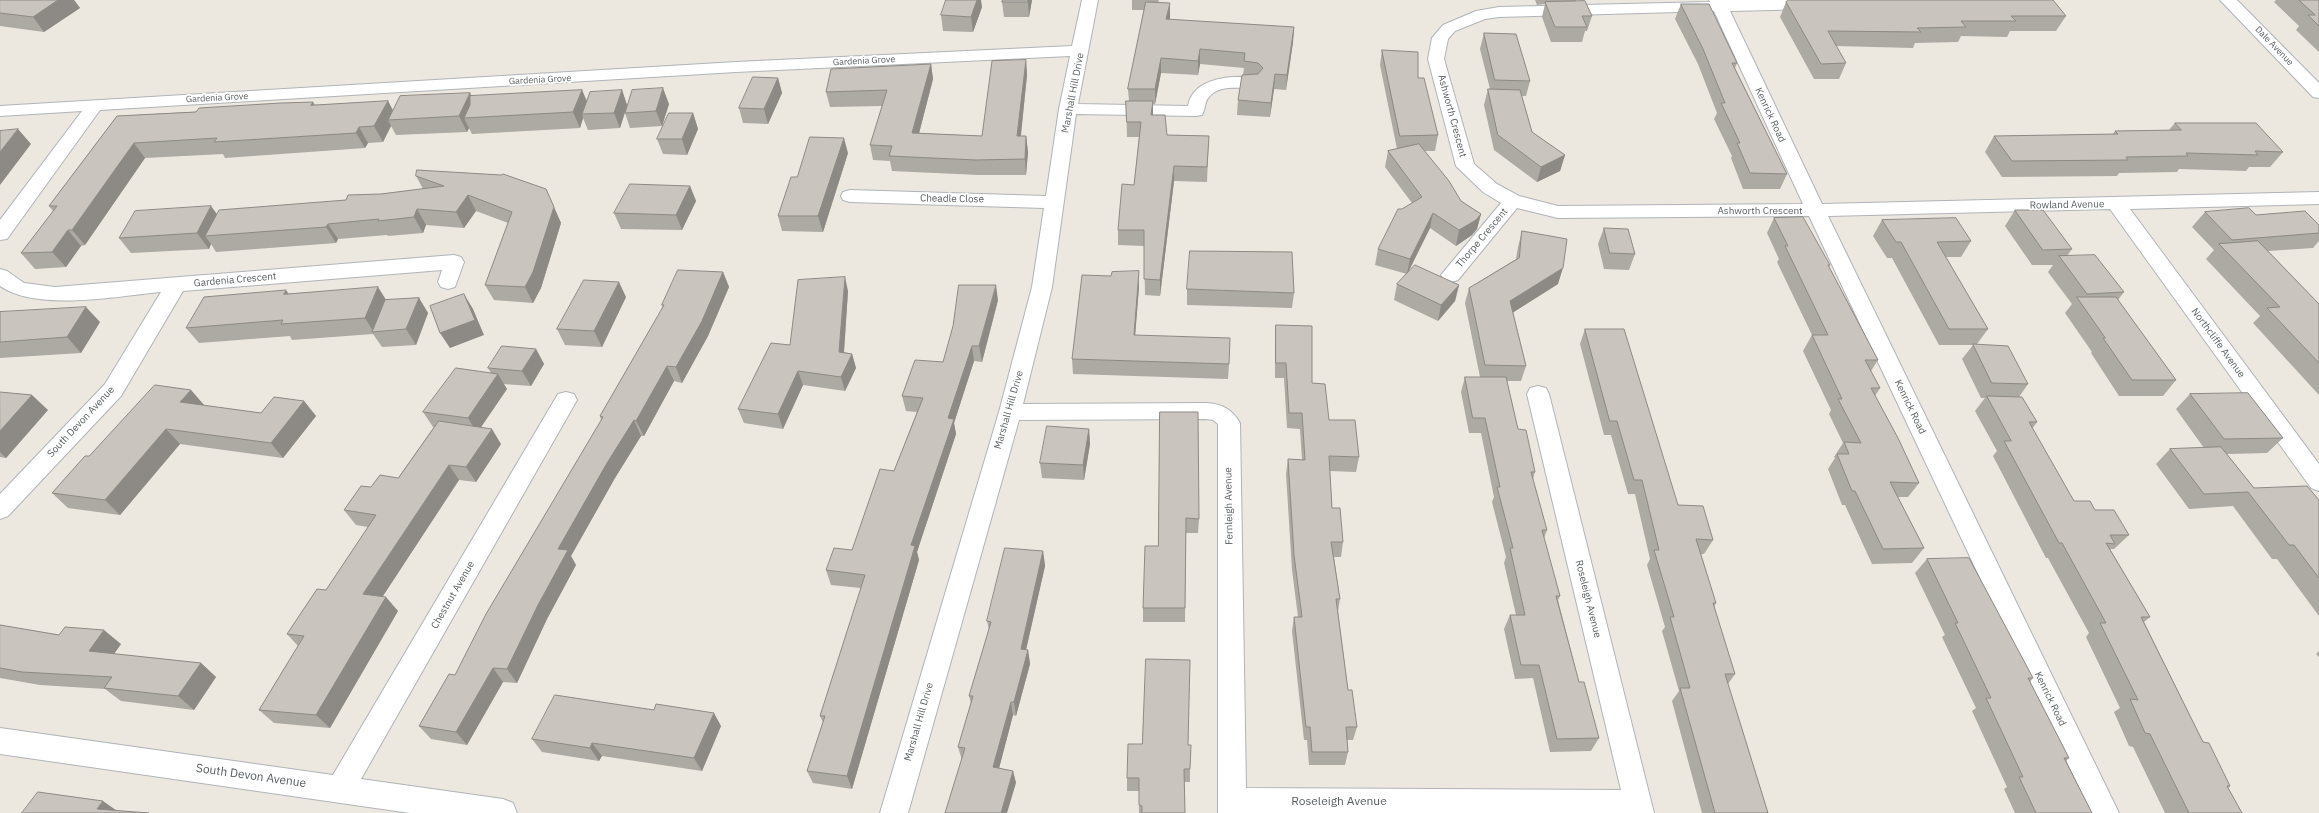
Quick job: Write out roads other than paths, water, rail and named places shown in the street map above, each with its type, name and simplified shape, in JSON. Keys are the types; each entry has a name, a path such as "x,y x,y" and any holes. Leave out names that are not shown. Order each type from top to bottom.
{"street":[{"name":"Marshall Hill Drive","path":"894,813 1010,412 1042,287 1068,109 1081,51 1090,0"},
{"name":"Dale Avenue","path":"2228,0 2319,93"},
{"name":"Ashworth Crescent","path":"1815,211 1558,212 1514,201 1490,188 1465,166 1436,59 1440,38 1449,28 1482,14 1499,12 1718,3 1831,3"},
{"name":"Kenrick Road","path":"1718,3 1815,211 2105,813"},
{"name":"Gardenia Grove","path":"0,111 96,104 736,67 1081,51"},
{"path":"1068,109 1196,111 1199,97 1206,90 1227,83 1251,83"},
{"path":"0,234 96,104"},
{"name":"Cheadle Close","path":"850,196 1055,202"},
{"name":"Rowland Avenue","path":"1815,211 2319,198"},
{"name":"Thorpe Crescent","path":"1451,275 1514,201"},
{"name":"Northcliffe Avenue","path":"2116,204 2319,482"},
{"name":"Gardenia Crescent","path":"0,276 19,289 55,294 454,262 448,282"},
{"name":"South Devon Avenue","path":"0,509 113,390 176,285"},
{"name":"Roseleigh Avenue","path":"1232,807 1639,809 1538,394"},
{"name":"Chestnut Avenue","path":"340,789 566,400"},
{"name":"Fernleigh Avenue","path":"1010,412 1206,411 1217,412 1226,416 1228,423 1232,807"},
{"name":"South Devon Avenue","path":"0,741 503,813"}]}
